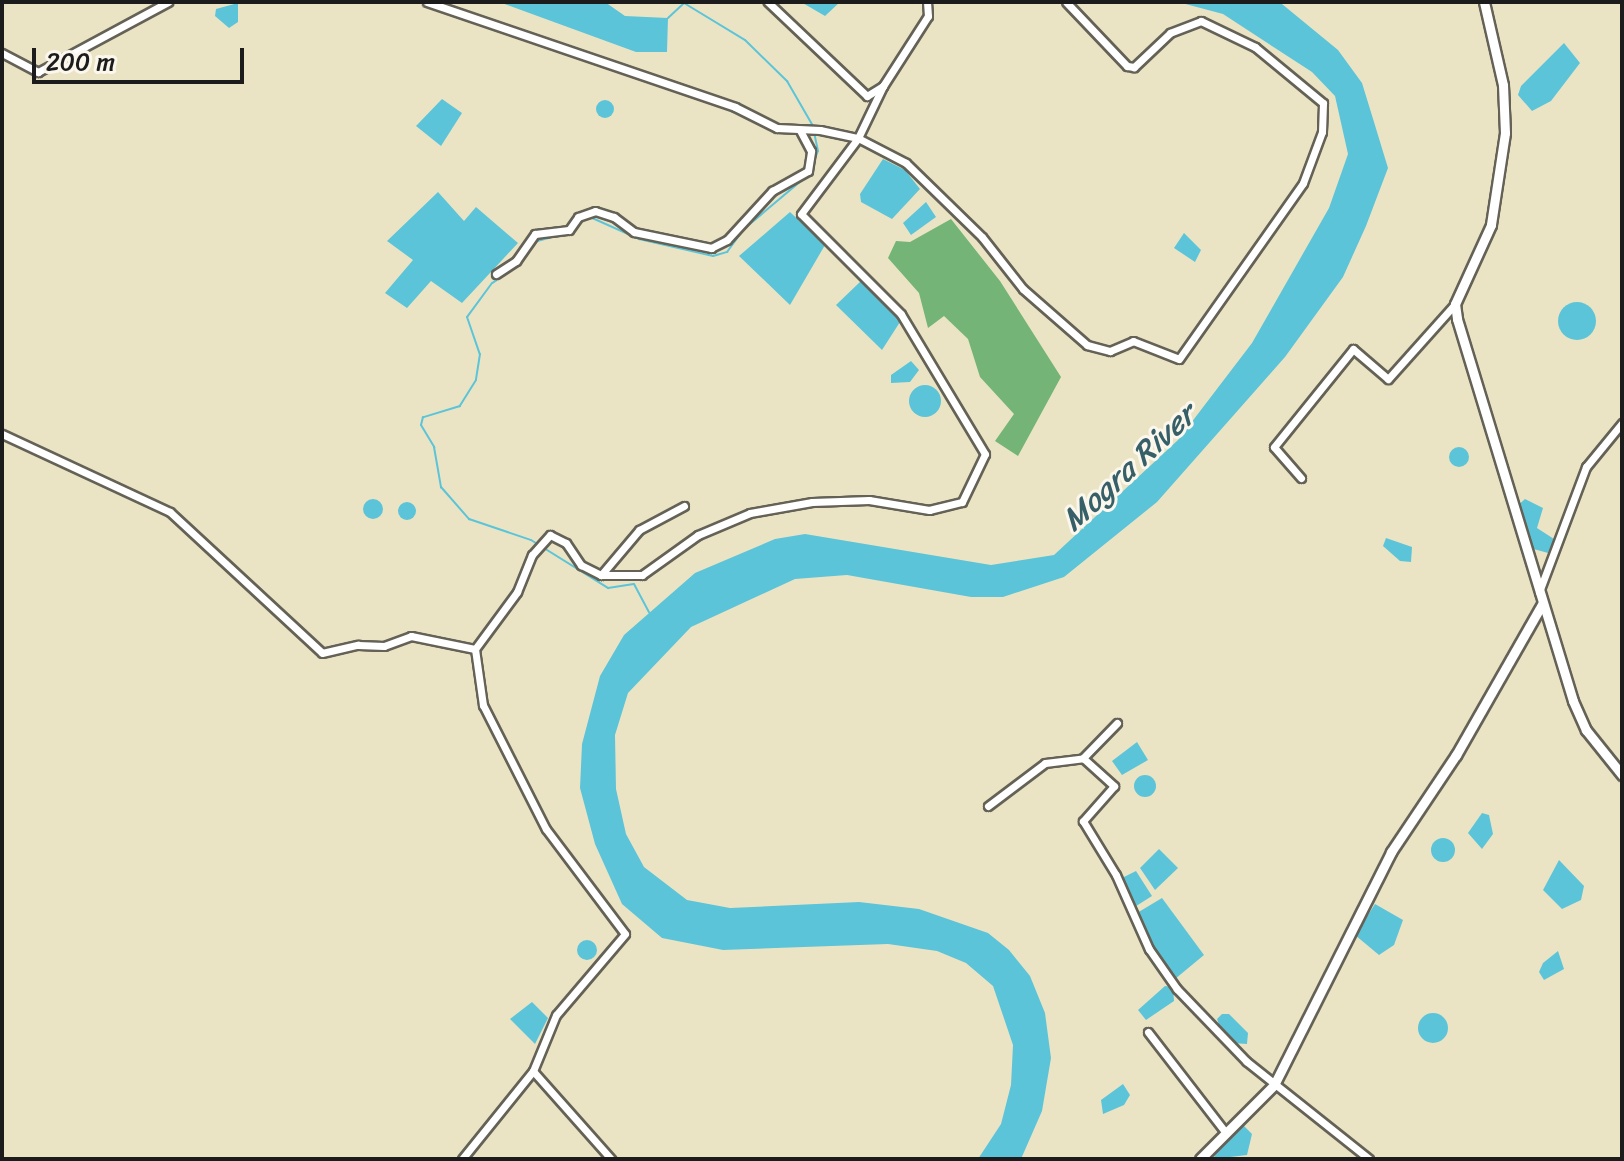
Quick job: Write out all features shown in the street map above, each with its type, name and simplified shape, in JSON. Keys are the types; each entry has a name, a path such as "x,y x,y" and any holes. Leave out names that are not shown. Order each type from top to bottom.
{"street":[{"path":"2,53 38,72 168,2"},
{"path":"427,2 735,107 777,128 820,130 858,138 906,163 982,237 1023,289 1087,345 1110,351 1133,341 1179,359 1303,183 1322,132 1323,103 1255,47 1201,21 1170,33 1134,67 1127,66 1066,2"},
{"path":"768,2 867,96 883,86"},
{"path":"462,1159 533,1071 556,1015 625,934 546,829 483,705 475,649 517,592 532,555 550,535 566,543 581,565 601,575 642,575 698,535 750,513 869,500 929,510 962,502 973,485 985,454 941,375 881,290 801,214 858,138 883,86 928,16 927,2"},
{"path":"1301,478 1274,447 1353,349 1388,379 1455,304 1491,225 1505,133 1503,85 1484,2"},
{"path":"496,274 516,261 535,234 569,230 578,217 595,211 614,217 634,232 711,248 727,240 772,191 808,171 811,151 800,130"},
{"path":"1455,304 1538,594 1579,715 1622,775"},
{"path":"1538,594 1586,467 1622,423"},
{"path":"2,434 170,512 322,653 358,645 384,646 411,636 475,649"},
{"path":"601,575 639,530 684,506"},
{"path":"1200,1159 1274,1085 1391,852 1456,755 1542,604"},
{"path":"988,806 1045,763 1083,758 1117,723"},
{"path":"1083,758 1114,786 1083,821 1116,875 1149,949 1217,1033 1274,1085 1369,1159"},
{"path":"1148,1032 1226,1133"},
{"path":"533,1071 611,1159"}],"green space":[{"path":"951,219 1000,281 1061,377 1018,456 995,441 1014,414 980,377 968,339 944,316 928,328 919,293 888,258 896,241 910,242"}],"water":[{"path":"499,2 605,2 625,16 668,18 667,52 636,52"},
{"path":"801,2 840,2 825,16"},
{"path":"1178,2 1282,4 1338,50 1362,83 1388,168 1343,277 1285,357 1157,502 1064,577 1003,597 971,597 847,575 795,579 691,627 628,693 615,735 616,789 626,834 644,867 687,900 730,908 859,902 919,909 988,933 1009,950 1030,976 1045,1013 1051,1058 1042,1111 1021,1159 978,1159 1001,1124 1011,1085 1013,1045 993,986 966,963 937,951 888,944 723,950 662,938 622,904 595,844 580,788 582,744 600,676 624,635 695,573 775,539 805,534 991,565 1054,555 1178,440 1252,343 1329,208 1348,154 1335,96 1312,72 1223,14"},
{"path":"238,3 238,22 229,28 215,16 216,9"},
{"path":"1564,43 1580,63 1551,101 1532,111 1518,95 1521,86"},
{"path":"442,99 462,113 441,146 416,126"},
{"path":"601,100 609,100 614,109 612,116 601,118 596,113 596,105"},
{"path":"883,159 905,170 920,189 892,219 861,202 860,194"},
{"path":"438,192 464,221 476,207 518,243 462,303 431,281 407,308 385,293 413,260 387,241"},
{"path":"926,202 936,217 911,235 903,223"},
{"path":"790,212 825,245 790,305 739,256"},
{"path":"1184,233 1201,250 1195,262 1174,248"},
{"path":"862,280 892,303 900,322 882,350 836,305"},
{"path":"1577,302 1590,308 1596,321 1590,334 1577,340 1564,334 1558,321 1564,308"},
{"path":"911,361 919,370 910,382 891,383 891,375"},
{"path":"925,385 936,390 941,401 936,412 925,417 914,412 909,401 914,390"},
{"path":"1459,447 1466,450 1469,457 1466,464 1459,467 1452,464 1449,457 1452,450"},
{"path":"373,499 380,502 383,509 380,516 373,519 366,516 363,509 366,502"},
{"path":"1525,499 1543,508 1537,528 1554,539 1548,553 1530,548 1517,506"},
{"path":"403,502 411,502 416,511 414,518 403,520 398,515 398,507"},
{"path":"1386,538 1412,547 1411,562 1400,561 1383,546"},
{"path":"1137,742 1148,760 1122,775 1112,761"},
{"path":"1145,775 1153,778 1156,786 1153,794 1145,797 1137,794 1134,786 1137,778"},
{"path":"1482,813 1489,815 1493,834 1482,849 1468,833"},
{"path":"1443,838 1452,841 1455,850 1452,859 1443,862 1434,859 1431,850 1434,841"},
{"path":"1159,849 1178,868 1155,890 1140,868"},
{"path":"1559,860 1584,886 1581,900 1562,909 1543,890"},
{"path":"1136,871 1152,896 1133,908 1122,878"},
{"path":"1162,898 1204,955 1175,979 1159,961 1137,913"},
{"path":"1375,904 1403,920 1394,945 1379,955 1355,935"},
{"path":"587,940 594,943 597,950 594,957 587,960 580,957 577,950 580,943"},
{"path":"1558,951 1564,969 1544,980 1539,972 1543,963"},
{"path":"1165,986 1173,987 1174,1001 1146,1020 1138,1010"},
{"path":"532,1002 548,1018 535,1044 510,1019"},
{"path":"1433,1013 1439,1014 1447,1022 1447,1034 1439,1042 1433,1043 1427,1042 1419,1034 1418,1028 1419,1022 1427,1014"},
{"path":"1222,1014 1229,1014 1248,1033 1247,1044 1232,1043 1221,1030 1217,1019"},
{"path":"1123,1084 1130,1095 1124,1105 1103,1114 1101,1100"},
{"path":"1243,1125 1252,1134 1247,1155 1213,1159 1224,1139"}],"waterway":[{"path":"668,18 684,3 745,40 787,81 813,126"},
{"path":"811,168 818,151 814,132"},
{"path":"580,222 590,217 639,239 713,256 727,252 744,229 809,174"},
{"path":"571,232 537,241 519,265 492,283 467,317 480,354 476,380 460,406 423,417 421,425 434,447 441,487 469,519 531,540 608,588 634,584 649,612"}],"water label":[{"name":"Mogra River","path":"1129,468"}]}
